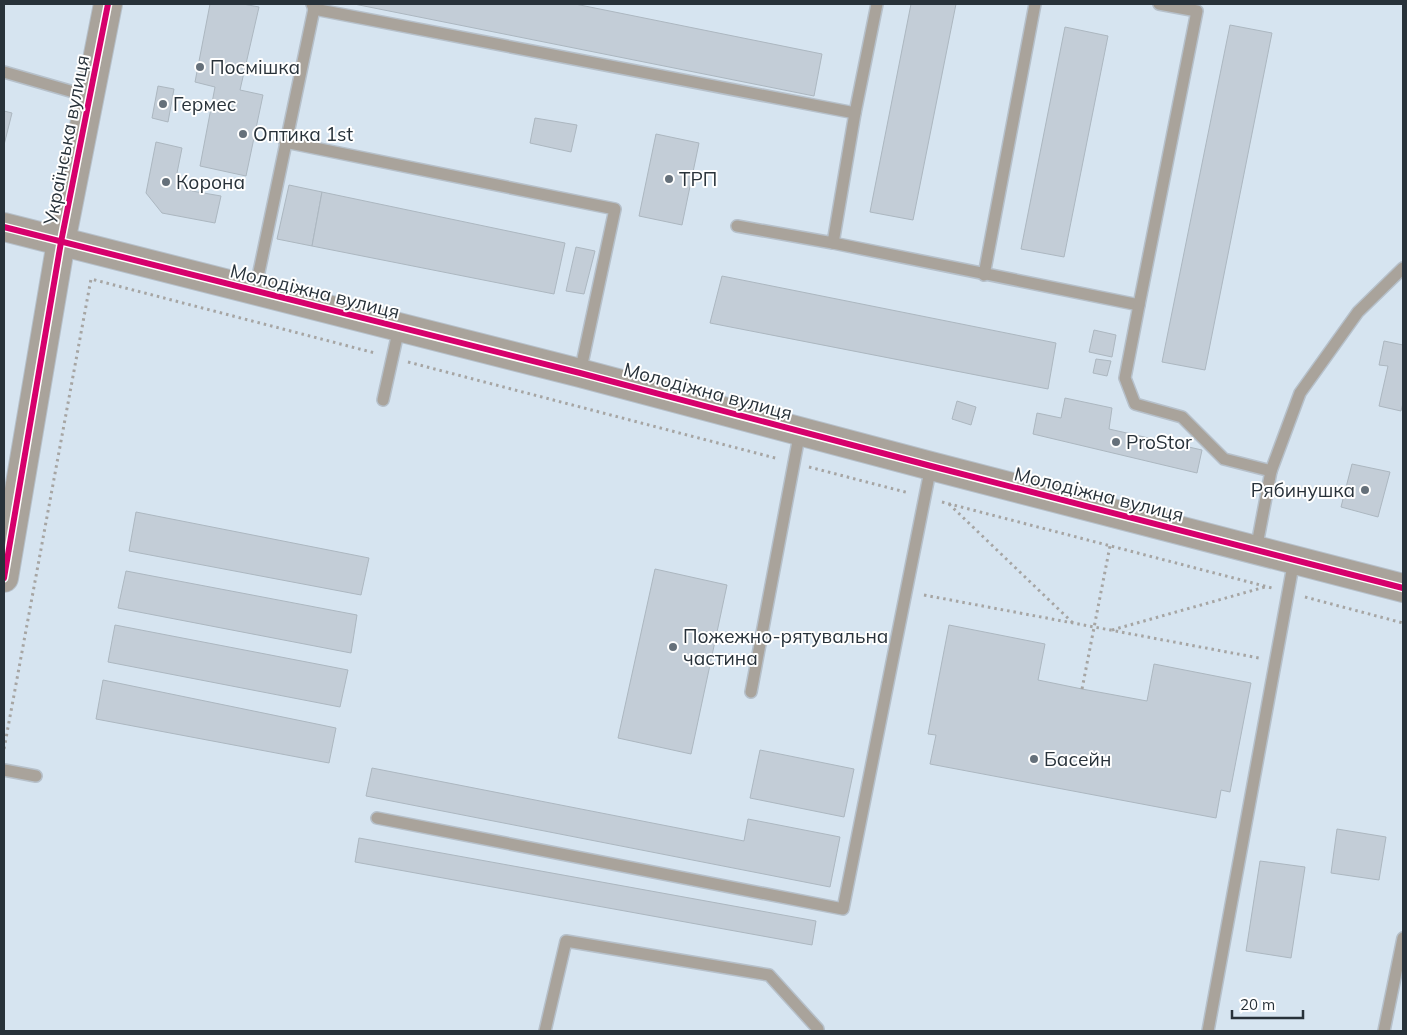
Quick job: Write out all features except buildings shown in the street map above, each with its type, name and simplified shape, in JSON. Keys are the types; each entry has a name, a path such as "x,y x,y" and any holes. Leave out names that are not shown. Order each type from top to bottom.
{"street":[{"name":"Українська вулиця","path":"4,578 8,532 61,242 108,4"},
{"name":"Молодіжна вулиця","path":"4,227 254,292 580,373 1403,588"}],"lane":[{"path":"833,243 855,113 877,4"},
{"path":"984,274 1035,4"},
{"path":"1159,4 1197,11 1125,378 1135,404 1182,417 1224,458 1271,471"},
{"path":"254,292 313,6 855,113"},
{"path":"4,72 91,96"},
{"path":"285,142 614,209 580,373"},
{"path":"736,226 833,243 1139,305"},
{"path":"1256,550 1271,471 1300,393 1358,312 1403,268"},
{"path":"383,400 399,328"},
{"path":"751,692 800,431"},
{"path":"377,818 844,909 931,466"},
{"path":"1208,1031 1294,560"},
{"path":"4,770 36,776"},
{"path":"1384,1031 1403,938"},
{"path":"545,1031 566,941 769,975 818,1031"}],"path":[{"path":"4,749 91,279 1403,623"},
{"path":"948,504 1074,624"},
{"path":"1082,689 1110,546"},
{"path":"1111,630 1265,587"},
{"path":"906,592 1276,661"}],"cycle path":[{"path":"4,578 61,242 108,4"},
{"path":"4,227 580,373 1403,588"}],"place":[{"name":"Посмішка","path":"200,67"},
{"name":"Гермес","path":"163,104"},
{"name":"Оптика 1st","path":"243,134"},
{"name":"ТРП","path":"669,179"},
{"name":"Корона","path":"166,182"},
{"name":"ProStor","path":"1116,442"},
{"name":"Рябинушка","path":"1365,490"},
{"name":"Пожежно-рятувальна частина","path":"673,647"},
{"name":"Басейн","path":"1034,759"}]}
